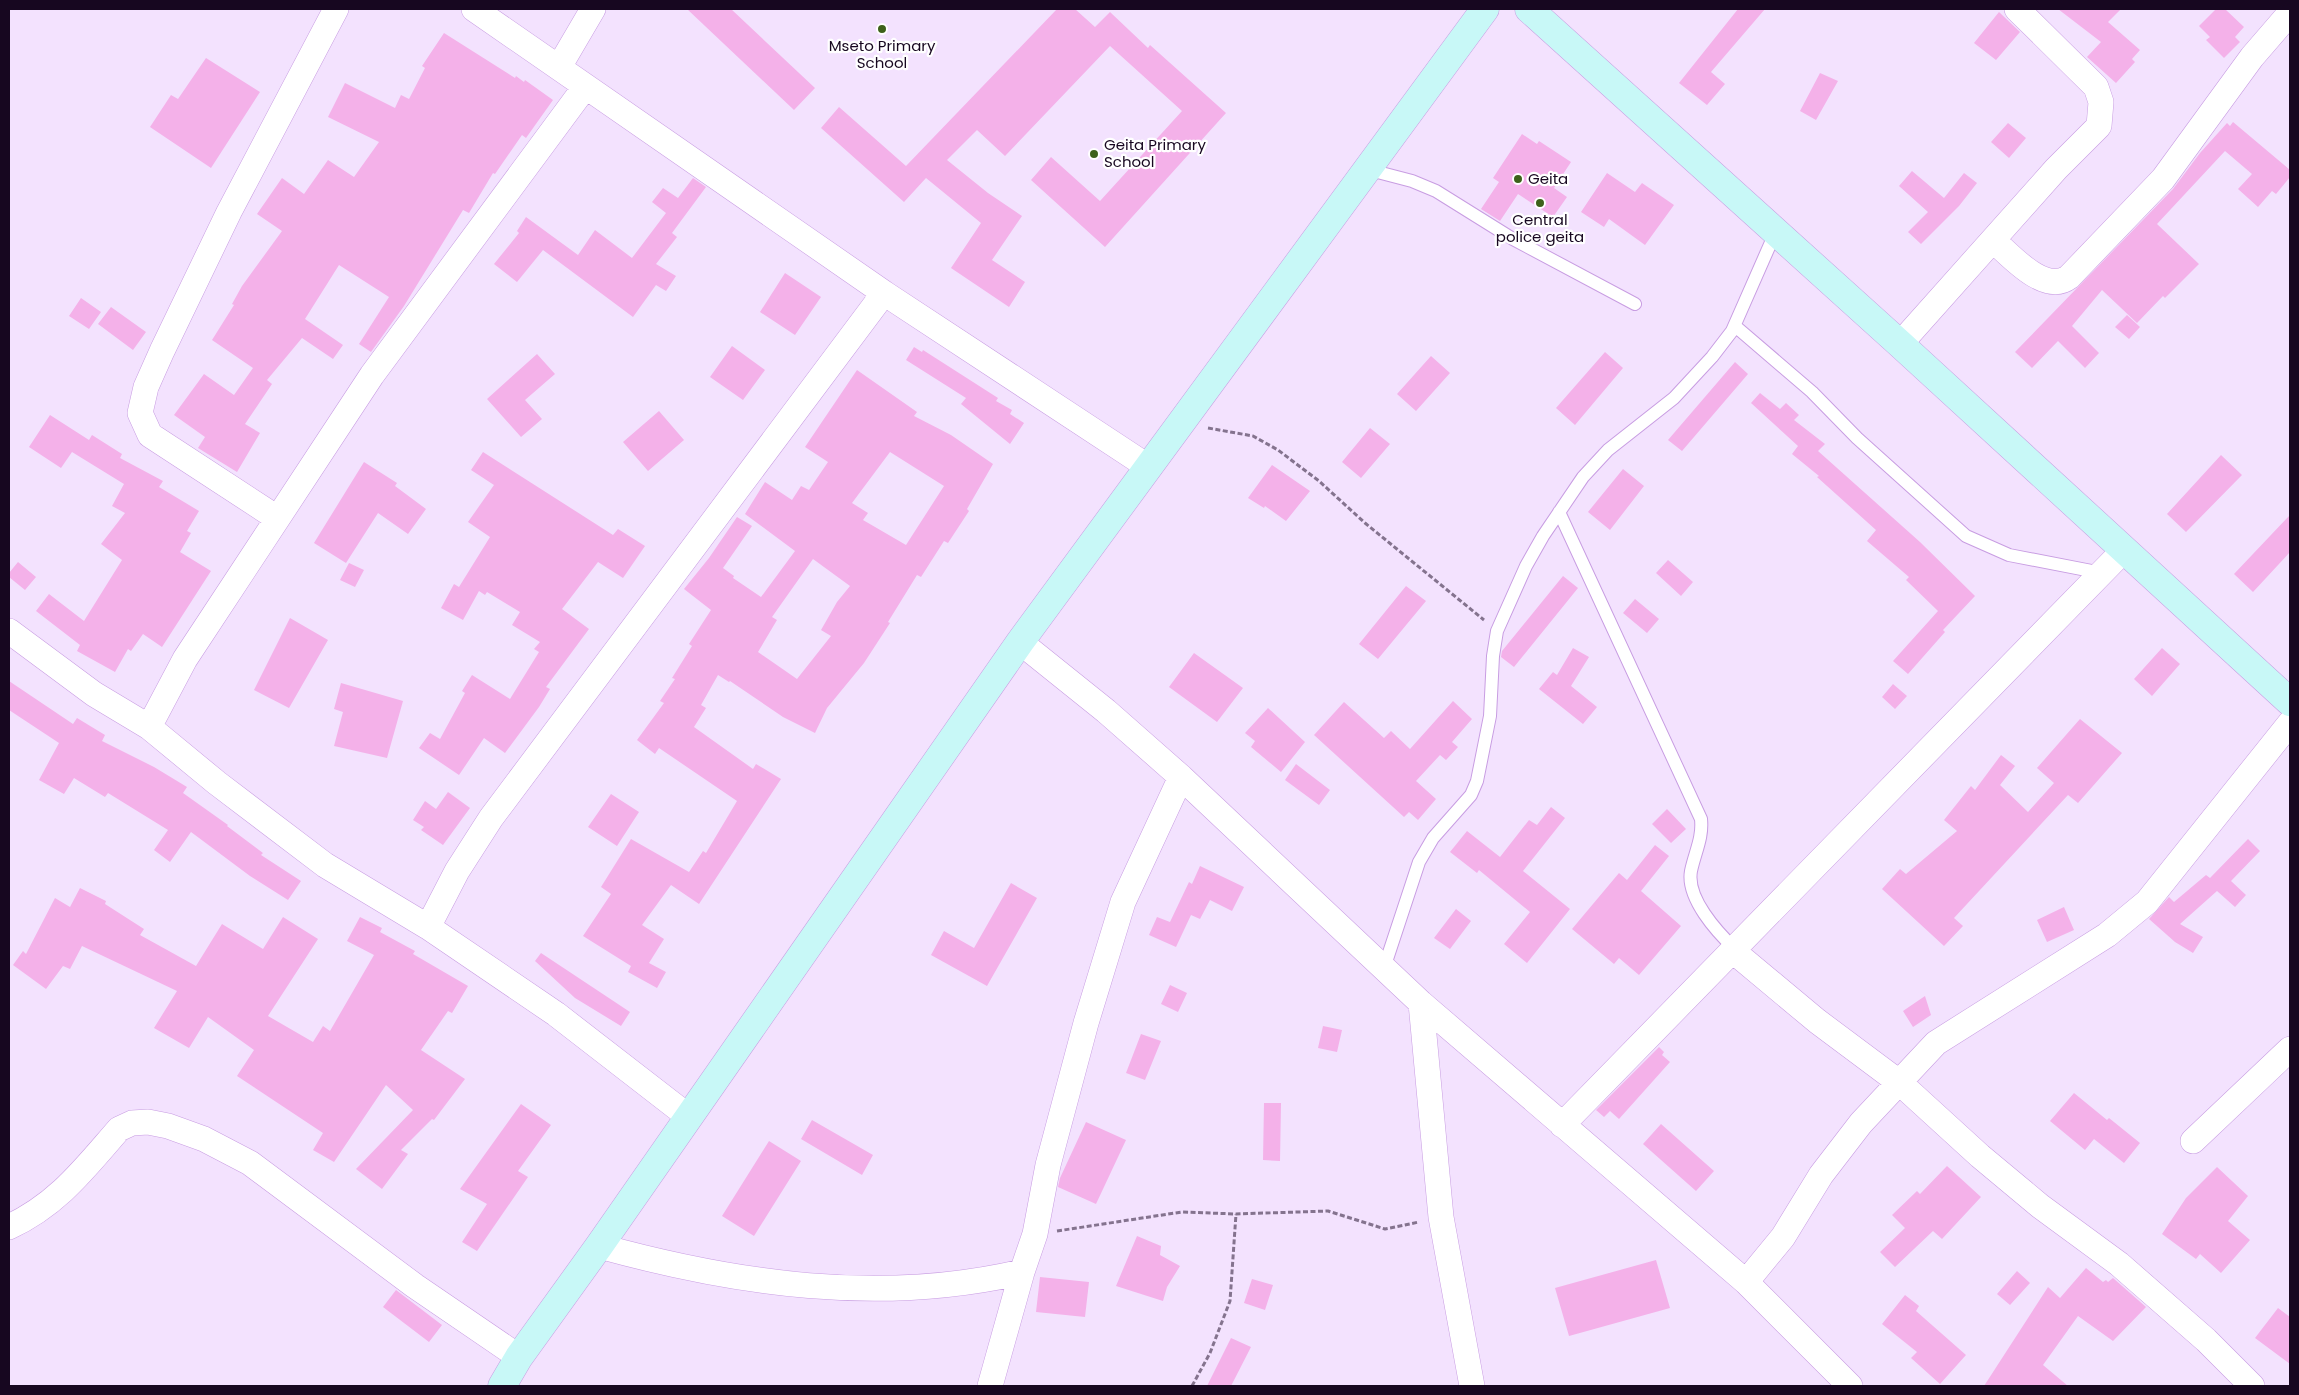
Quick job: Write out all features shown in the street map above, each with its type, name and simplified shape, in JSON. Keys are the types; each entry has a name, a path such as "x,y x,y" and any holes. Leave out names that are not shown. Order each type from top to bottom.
{"street":[{"path":"277,518 150,434 140,413 146,387 162,350 229,212 336,9"},
{"path":"474,9 884,293 1147,466"},
{"path":"560,68 593,9"},
{"path":"502,1386 518,1357 599,1246 1020,642 1147,466 1484,9"},
{"path":"1529,9 1776,231 2290,702"},
{"path":"1900,344 2056,170 2093,132 2101,119 2101,102 2096,87 2017,9"},
{"path":"1994,240 2023,266 2049,283 2062,282 2069,278 2163,178 2252,57 2290,14"},
{"path":"149,727 185,659 372,375 584,87"},
{"path":"428,927 457,871 491,818 884,293"},
{"path":"1562,1125 2124,550"},
{"path":"9,631 94,694 149,727 217,783 325,865 428,927 556,1014 689,1117"},
{"path":"1020,642 1106,711 1181,777 1421,1003 1746,1282 1850,1386"},
{"path":"1746,1282 1783,1237 1821,1176 1861,1123 1936,1043 2106,935 2146,902 2290,723"},
{"path":"990,1386 1022,1272 1035,1234 1048,1165 1086,1023 1123,902 1181,777"},
{"path":"1734,950 1817,1021 1900,1083 1980,1156 2040,1206 2119,1264 2206,1340 2252,1386"},
{"path":"1421,1003 1441,1217 1472,1386"},
{"path":"2193,1141 2290,1050"},
{"path":"9,1227 32,1216 57,1198 119,1129 132,1123 148,1122 168,1126 204,1139 250,1163 416,1286 518,1357"},
{"path":"599,1246 667,1265 760,1282 846,1289 951,1285 988,1280 1022,1272"}],"lane":[{"path":"1366,169 1412,180 1436,191 1513,240 1635,304"},
{"path":"1384,968 1418,862 1433,838 1471,795 1477,781 1490,716 1493,656 1497,631 1526,566 1583,477 1608,450 1674,398 1712,357 1734,326 1776,231"},
{"path":"1734,326 1812,392 1857,438 1966,536 2009,555 2102,572"},
{"path":"1559,512 1701,819 1702,834 1691,873 1692,888 1704,914 1717,932 1734,950"}],"path":[{"path":"1180,423 1253,436 1278,450 1319,481 1365,523 1497,631"},
{"path":"1035,1234 1182,1212 1236,1214 1328,1211 1385,1229 1441,1217"},
{"path":"1192,1386 1210,1353 1230,1301 1236,1214"}],"building":[{"path":"687,9 731,9 815,88 794,110"},
{"path":"1057,9 1075,9 1095,27 1110,12 1148,48 1150,45 1226,113 1105,247 1031,180 1051,157 1100,201 1182,111 1110,46 1005,156 977,130 947,160 988,193 1022,216 992,260 1025,282 1009,307 951,268 981,223 926,178 904,202 821,128 839,107 906,166"},
{"path":"1738,9 1765,9 1711,72 1725,84 1707,105 1679,83"},
{"path":"2058,9 2121,9 2108,22 2140,50 2132,59 2135,62 2116,83 2087,57 2101,42"},
{"path":"2216,9 2225,9 2244,27 2235,37 2240,42 2224,58 2206,40 2210,37 2199,26"},
{"path":"1999,12 2020,32 1996,60 1974,43"},
{"path":"444,33 515,78 516,76 524,82 525,80 553,100 526,138 522,135 495,174 493,173 469,213 463,210 404,306 371,352 359,344 389,297 339,265 305,319 343,345 333,359 302,338 267,380 272,384 245,424 260,433 237,472 198,448 205,437 174,415 204,374 234,395 253,368 212,340 234,305 232,304 242,286 282,231 257,214 282,178 304,194 328,160 354,177 379,142 328,117 345,83 395,108 401,95 409,99 425,68 422,66"},
{"path":"206,58 260,92 211,168 150,127 171,95 178,99"},
{"path":"1820,73 1838,81 1816,120 1800,111"},
{"path":"2233,122 2290,170 2290,177 2276,194 2272,191 2258,207 2238,189 2252,174 2225,151 2157,224 2199,264 2165,298 2163,296 2137,323 2102,290 2072,326 2099,353 2085,368 2058,341 2032,368 2015,352 2173,189 2200,153 2227,123 2230,126"},
{"path":"2008,123 2026,138 2009,158 1991,142"},
{"path":"1522,134 1537,144 1539,141 1571,162 1554,188 1567,197 1553,217 1518,194 1500,221 1481,209 1499,182 1493,178"},
{"path":"1912,171 1944,198 1964,173 1977,183 1959,206 1921,244 1908,232 1928,212 1899,186"},
{"path":"1607,173 1635,192 1642,183 1674,205 1645,245 1609,219 1604,227 1581,212"},
{"path":"693,178 706,187 672,233 677,237 656,264 676,276 666,291 656,285 633,317 543,250 517,282 494,264 519,233 517,231 526,217 578,255 595,230 632,258 666,213 652,202 663,188 678,198"},
{"path":"785,273 821,297 795,335 760,312"},
{"path":"81,298 101,312 89,329 69,316"},
{"path":"111,307 146,332 133,350 98,324"},
{"path":"2127,315 2140,327 2129,339 2115,327"},
{"path":"732,346 765,370 743,400 710,377"},
{"path":"914,347 922,352 923,350 998,398 996,401 1012,410 1010,414 1024,423 1010,444 961,404 966,398 906,360"},
{"path":"1605,352 1623,368 1575,425 1556,408"},
{"path":"537,354 555,374 525,400 542,419 521,437 487,399"},
{"path":"1431,356 1450,373 1416,411 1397,394"},
{"path":"1735,362 1748,374 1682,451 1668,440"},
{"path":"857,370 917,412 914,416 951,435 993,464 967,509 969,511 948,543 944,541 921,577 917,575 888,622 890,623 864,663 827,708 815,733 783,717 718,675 701,705 706,708 694,727 753,769 756,764 781,779 699,904 671,885 642,925 664,939 649,963 666,972 657,988 628,972 631,966 583,936 611,894 601,887 631,839 689,872 703,851 706,853 737,801 659,748 655,754 637,740 664,703 660,701 675,679 672,678 692,646 689,644 711,610 684,589 709,558 737,517 752,526 723,568 734,576 733,578 761,597 795,551 745,514 765,482 792,500 801,486 809,490 828,462 805,447","holes":["890,452 944,486 906,545 863,520 868,513 852,503","813,559 850,586 837,602 821,630 831,636 797,679 758,652 777,620 772,617"]},
{"path":"1760,393 1780,409 1786,403 1799,415 1794,420 1825,444 1818,451 1920,542 1975,596 1943,630 1945,632 1908,674 1893,661 1938,611 1906,580 1909,577 1867,541 1876,530 1817,477 1819,476 1792,454 1798,446 1751,403"},
{"path":"659,411 684,440 648,471 623,442"},
{"path":"50,415 89,440 92,435 122,454 120,458 163,481 159,487 199,511 187,531 191,533 180,552 211,571 162,647 143,634 131,651 128,649 115,672 77,651 80,645 36,611 49,594 84,621 122,560 101,544 125,513 112,506 124,484 72,452 61,468 29,447"},
{"path":"1370,428 1390,444 1361,478 1342,462"},
{"path":"483,452 613,535 618,529 645,546 623,578 598,562 562,609 589,629 546,687 550,689 539,707 505,753 484,738 459,775 419,748 430,733 440,739 465,693 462,691 472,675 510,699 539,652 534,649 540,642 512,625 520,612 487,592 485,595 479,591 463,620 441,608 454,584 459,587 490,537 468,522 494,485 471,470"},
{"path":"2221,455 2242,475 2186,532 2167,514"},
{"path":"364,462 397,483 395,486 426,509 408,534 378,513 346,563 314,543"},
{"path":"1272,465 1310,491 1286,521 1265,506 1264,508 1248,498"},
{"path":"1623,469 1644,486 1610,530 1588,512"},
{"path":"2290,515 2290,552 2253,592 2234,574"},
{"path":"1668,560 1693,582 1681,596 1656,573"},
{"path":"18,562 36,577 25,590 9,577 9,573"},
{"path":"349,563 364,570 355,587 340,580"},
{"path":"1563,576 1578,588 1514,667 1501,657 1502,651"},
{"path":"1406,586 1426,601 1378,659 1359,644"},
{"path":"1635,599 1659,619 1647,633 1623,613"},
{"path":"290,618 328,640 289,708 254,690"},
{"path":"1573,648 1589,657 1571,686 1597,707 1583,724 1539,689 1553,672 1557,675"},
{"path":"2162,648 2180,664 2152,696 2134,679"},
{"path":"1194,653 1243,688 1217,722 1169,687"},
{"path":"9,681 73,724 77,718 105,735 102,741 154,767 187,787 183,793 228,825 263,853 261,855 301,881 288,900 250,876 191,832 170,862 154,850 168,830 108,793 105,797 74,778 64,794 39,780 59,743 9,710"},
{"path":"341,683 403,701 387,758 334,746 343,712 334,709"},
{"path":"1893,684 1907,696 1895,709 1882,697"},
{"path":"1453,701 1472,719 1452,742 1458,747 1446,760 1440,755 1416,781 1436,799 1418,820 1409,812 1404,817 1314,735 1344,702 1384,738 1391,731 1410,749"},
{"path":"1268,708 1305,742 1281,772 1251,747 1255,741 1245,733"},
{"path":"2080,719 2122,753 2078,803 2068,795 1954,918 1963,926 1944,946 1882,889 1900,869 1906,874 1957,831 1944,820 1971,786 1975,790 2001,755 2015,766 2000,785 2028,812 2054,783 2037,768"},
{"path":"1296,764 1330,790 1319,805 1285,780"},
{"path":"448,792 470,808 443,845 421,830 424,827 413,820 425,801 436,809"},
{"path":"611,794 639,812 617,846 588,827"},
{"path":"1551,807 1565,818 1523,871 1570,909 1527,963 1504,944 1530,912 1479,870 1477,873 1450,852 1467,831 1500,857 1529,820 1537,825"},
{"path":"1667,809 1686,829 1671,843 1652,824"},
{"path":"2248,839 2260,851 2231,881 2246,895 2235,907 2217,891 2180,924 2203,937 2193,953 2175,942 2149,919 2169,897 2174,902 2206,875 2210,878"},
{"path":"1655,845 1669,856 1641,891 1681,926 1639,975 1619,958 1614,964 1572,929 1619,873 1627,880"},
{"path":"1200,866 1244,887 1232,911 1210,900 1200,919 1191,915 1176,947 1149,935 1157,917 1170,922 1189,882 1192,884"},
{"path":"1011,883 1037,898 987,986 931,955 944,931 974,948"},
{"path":"80,888 106,901 105,904 144,929 140,935 196,966 222,924 263,949 283,917 318,939 268,1016 313,1042 323,1026 330,1031 374,955 347,941 360,917 382,928 380,932 415,951 413,954 468,986 452,1013 448,1011 421,1050 465,1079 434,1120 432,1119 401,1150 408,1154 382,1189 356,1169 413,1110 386,1085 334,1162 313,1150 323,1133 237,1076 254,1050 208,1017 189,1048 154,1028 177,991 82,946 70,969 63,966 46,989 13,965 23,951 26,954 55,898 70,907"},
{"path":"2064,907 2074,930 2047,942 2037,920"},
{"path":"1456,909 1471,921 1450,949 1434,938"},
{"path":"541,953 630,1012 621,1026 575,998 535,961"},
{"path":"1170,985 1187,993 1178,1012 1161,1004"},
{"path":"1925,996 1931,1015 1913,1027 1903,1011"},
{"path":"1323,1026 1342,1030 1337,1052 1318,1048"},
{"path":"1141,1034 1161,1041 1145,1080 1126,1073"},
{"path":"1659,1047 1664,1052 1662,1055 1670,1062 1619,1119 1610,1111 1604,1117 1596,1110"},
{"path":"2074,1093 2107,1120 2109,1118 2140,1143 2124,1163 2094,1139 2085,1150 2050,1121"},
{"path":"1264,1103 1281,1103 1280,1161 1263,1160"},
{"path":"521,1104 551,1125 518,1171 528,1177 477,1251 462,1242 487,1204 460,1189"},
{"path":"812,1120 873,1155 862,1175 801,1139"},
{"path":"1086,1122 1126,1140 1096,1204 1058,1187 1060,1178"},
{"path":"1661,1124 1714,1171 1696,1191 1643,1144"},
{"path":"769,1141 801,1161 754,1236 722,1216"},
{"path":"1947,1166 1981,1197 1942,1239 1933,1231 1895,1267 1880,1252 1905,1228 1892,1215 1917,1191 1920,1194"},
{"path":"2217,1167 2248,1196 2228,1221 2250,1240 2221,1273 2200,1254 2196,1259 2162,1234 2186,1198"},
{"path":"1137,1236 1161,1246 1160,1255 1180,1266 1167,1287 1163,1301 1116,1286"},
{"path":"1656,1260 1670,1308 1569,1336 1555,1288"},
{"path":"2086,1268 2103,1282 2106,1280 2108,1282 2113,1278 2146,1307 2113,1341 2078,1316 2043,1365 2068,1386 1984,1386 2048,1287 2060,1298"},
{"path":"2017,1271 2030,1283 2010,1305 1997,1294"},
{"path":"1040,1277 1089,1282 1085,1317 1036,1312"},
{"path":"1252,1279 1273,1285 1265,1310 1244,1303"},
{"path":"396,1290 442,1325 429,1342 383,1307"},
{"path":"1905,1295 1919,1306 1916,1311 1966,1355 1940,1384 1911,1358 1917,1352 1882,1324"},
{"path":"2278,1308 2290,1317 2290,1364 2255,1338"},
{"path":"1231,1338 1251,1347 1231,1386 1207,1386"}],"place":[{"name":"Mseto Primary School","path":"882,29"},
{"name":"Geita Primary School","path":"1094,154"},
{"name":"Geita","path":"1518,179"},
{"name":"Central police geita","path":"1540,203"}]}
